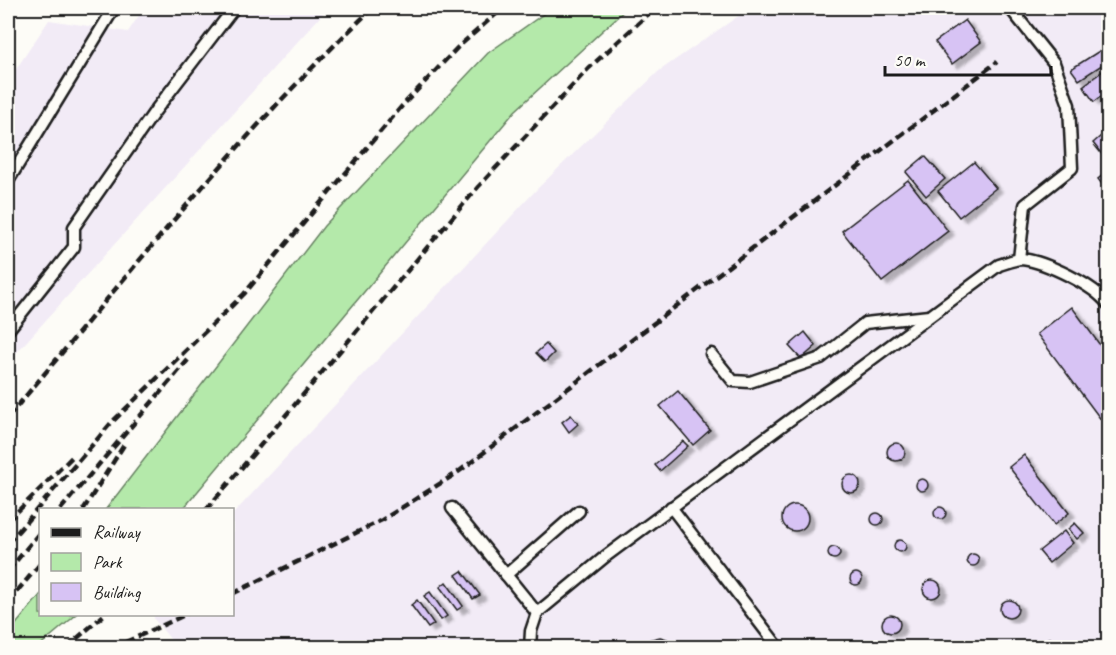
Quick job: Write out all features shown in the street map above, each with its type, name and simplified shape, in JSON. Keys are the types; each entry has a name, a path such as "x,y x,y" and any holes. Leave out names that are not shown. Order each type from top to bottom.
{"lane":[{"path":"8,181 114,8"},
{"path":"8,330 74,247 74,227 155,111 234,8"},
{"path":"1010,8 1054,63 1069,105 1072,168 1025,205 1019,259"},
{"path":"530,648 531,631 537,613 671,507 999,265 1019,259 1039,262 1100,293 1108,304"},
{"path":"711,354 733,381 750,382 821,358 865,323 930,316"},
{"path":"671,507 779,648"},
{"path":"452,508 537,613"},
{"path":"506,575 579,512"}],"shaded area":[{"path":"144,8 328,8 8,362 8,81 49,20 128,32"},
{"path":"750,8 1106,8 1108,11 1108,647 184,648 171,640 154,616 234,616 234,513 538,188 659,71"}],"green space":[{"path":"552,8 627,8 515,111 184,508 107,508 324,226 488,53"},
{"path":"39,596 39,616 75,616 38,647 8,647 8,634"}],"building":[{"path":"965,20 981,42 952,64 935,42"},
{"path":"1104,48 1108,61 1079,80 1071,69"},
{"path":"1108,67 1108,91 1094,102 1083,86"},
{"path":"1108,130 1108,162 1093,143"},
{"path":"925,156 945,179 926,196 906,172"},
{"path":"974,162 996,188 959,217 938,191"},
{"path":"1108,171 1108,192 1098,179"},
{"path":"908,180 948,231 882,282 842,231"},
{"path":"1072,307 1108,356 1108,429 1037,334"},
{"path":"805,332 816,346 801,359 789,346"},
{"path":"546,344 554,353 545,362 536,353"},
{"path":"678,391 710,430 693,445 660,406"},
{"path":"571,415 578,424 569,432 562,422"},
{"path":"683,441 688,446 660,471 655,465"},
{"path":"892,443 900,443 905,448 903,459 892,461 887,456 887,448"},
{"path":"1024,455 1069,513 1054,525 1009,467"},
{"path":"847,475 855,475 860,480 858,491 847,493 842,488 842,480"},
{"path":"924,479 927,480 927,490 920,491 917,490 916,483 917,480"},
{"path":"795,505 804,509 808,518 804,527 795,531 786,527 782,518 786,509"},
{"path":"942,507 945,508 945,518 938,519 935,518 934,511 935,508"},
{"path":"879,513 882,514 882,524 875,525 872,524 871,517 872,514"},
{"path":"1075,523 1084,533 1077,539 1068,529"},
{"path":"1064,531 1073,543 1049,563 1039,551"},
{"path":"902,540 905,541 905,551 898,552 895,551 894,544 895,541"},
{"path":"836,547 839,548 839,558 832,559 829,558 828,551 829,548"},
{"path":"975,554 978,555 978,565 971,566 968,565 967,558 968,555"},
{"path":"462,571 480,595 473,599 456,575"},
{"path":"858,573 861,574 861,584 854,585 851,584 850,577 851,574"},
{"path":"928,580 936,580 941,585 939,596 928,598 923,593 923,585"},
{"path":"446,582 463,606 457,610 440,587"},
{"path":"430,592 447,616 441,620 424,596"},
{"path":"417,600 434,624 428,628 411,605"},
{"path":"1005,600 1013,600 1018,605 1016,616 1005,618 1000,613 1000,605"},
{"path":"887,615 895,615 900,620 898,631 887,633 882,628 882,620"},
{"path":"660,637 667,639 677,648 638,648 644,641"},
{"path":"1049,638 1057,642 1061,648 1035,648 1040,641"}],"railway":[{"path":"8,417 140,259 230,156 276,105 373,8"},
{"path":"8,543 112,422 244,294 402,106 458,47 503,8"},
{"path":"208,508 478,187 589,68 655,8"},
{"path":"234,593 382,520 457,473 997,62"},
{"path":"62,508 188,360"},
{"path":"84,508 124,445"},
{"path":"8,521 74,455"},
{"path":"8,571 39,533"},
{"path":"8,602 39,565"},
{"path":"66,648 103,616"},
{"path":"113,648 183,616"}]}
